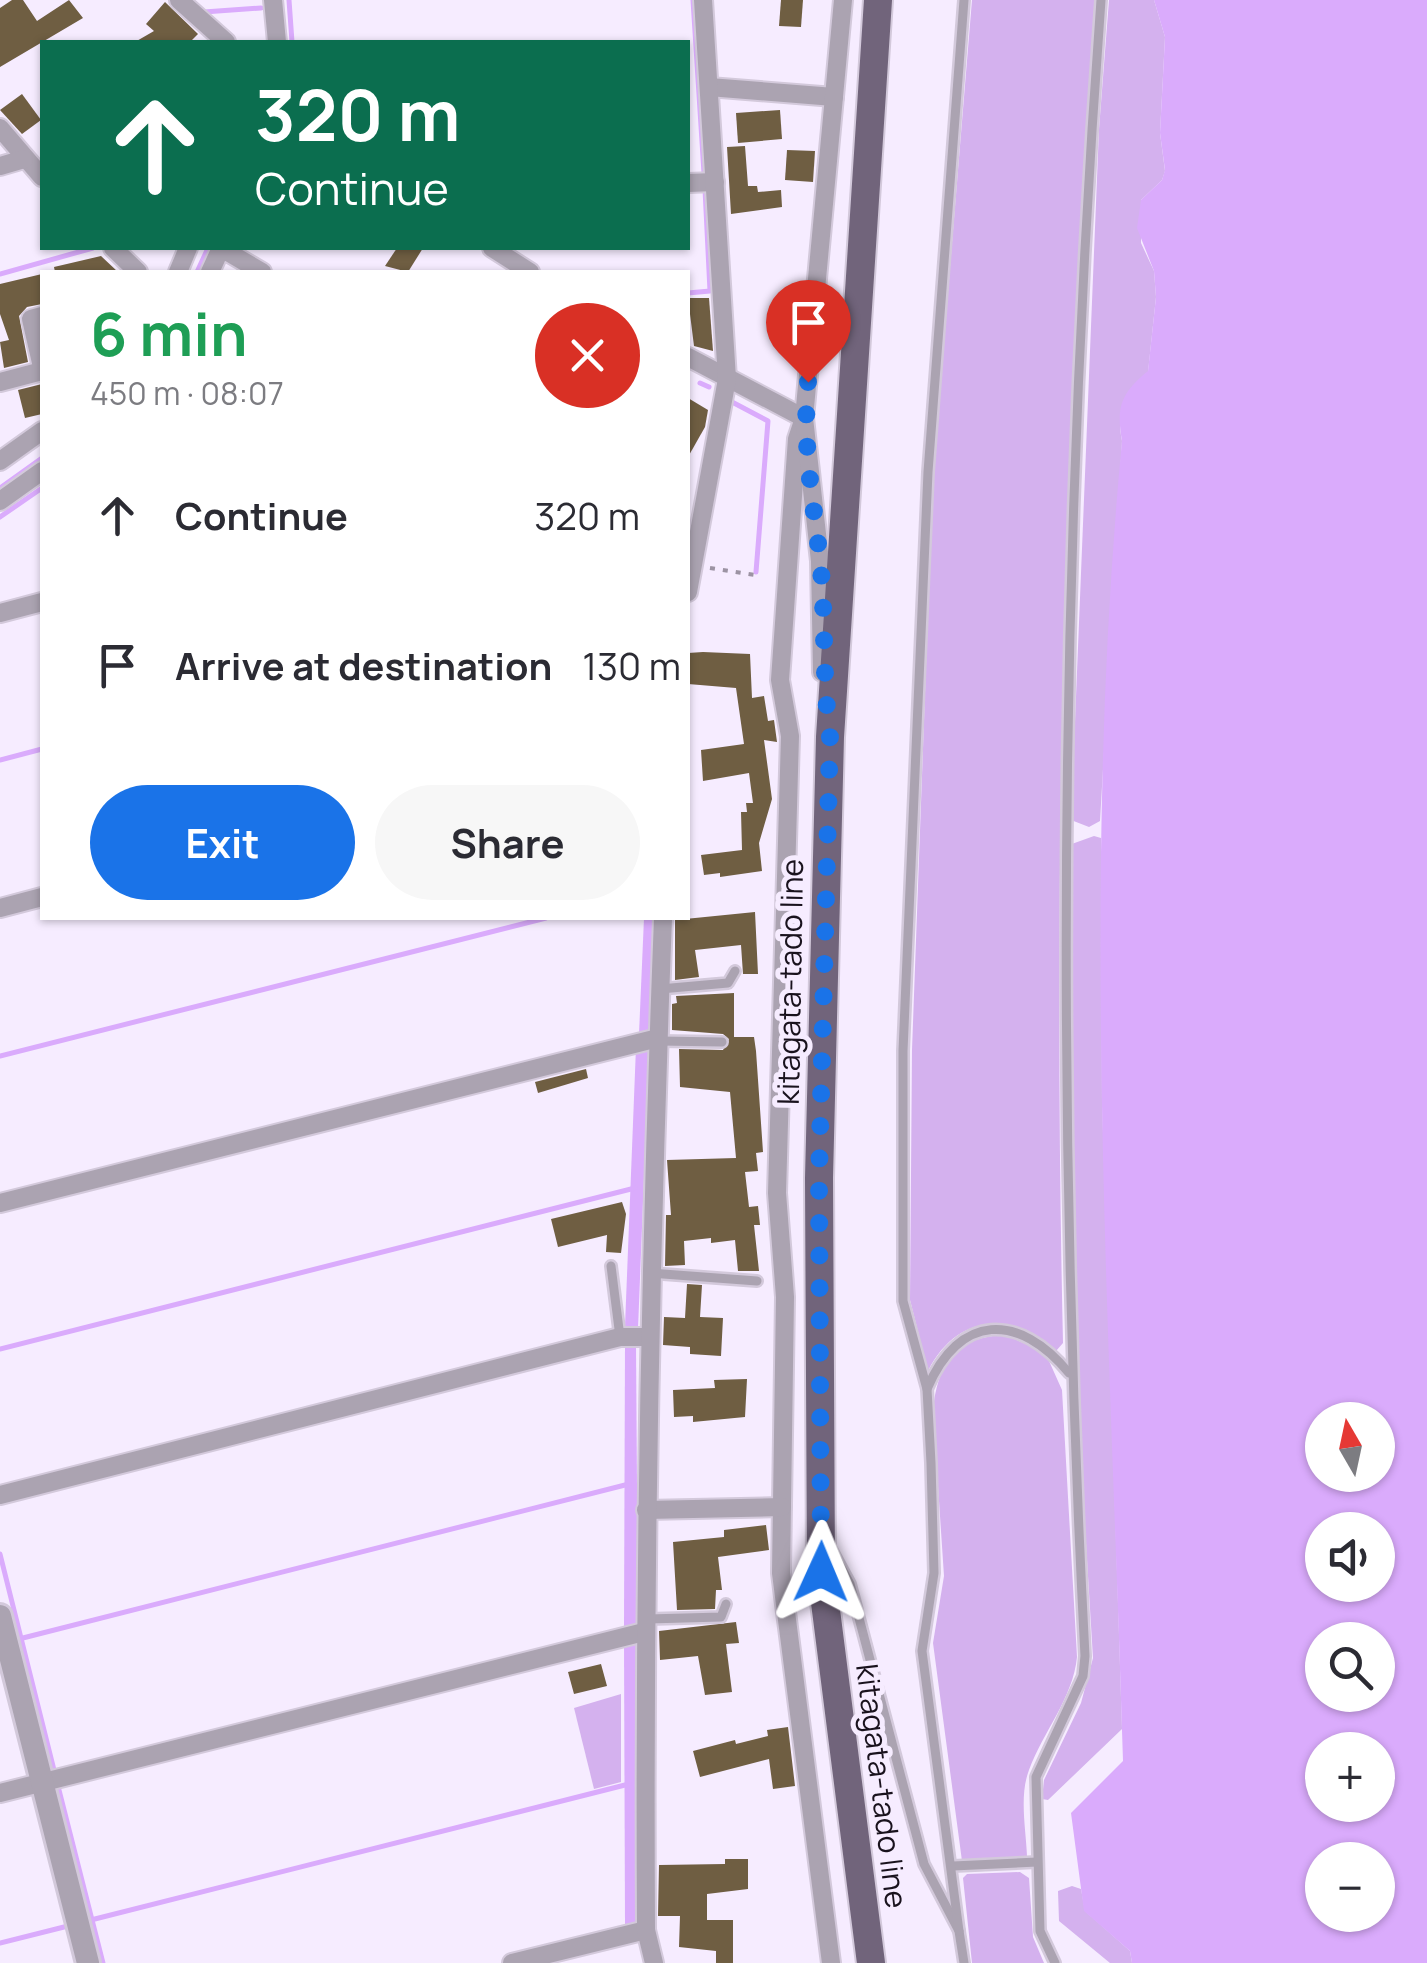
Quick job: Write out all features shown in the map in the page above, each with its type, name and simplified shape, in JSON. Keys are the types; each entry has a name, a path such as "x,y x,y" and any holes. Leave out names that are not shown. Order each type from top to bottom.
{"main road":[{"name":"kitagata-tado line","path":"871,1963 821,1572 819,1178 830,737 878,0"}],"street":[{"path":"179,0 224,40"},
{"path":"274,0 277,40"},
{"path":"690,578 692,531 727,379 704,0"},
{"path":"830,737 822,679 820,561 804,418 842,0"},
{"path":"709,87 834,97"},
{"path":"0,128 40,176"},
{"path":"0,166 24,159"},
{"path":"690,184 715,182"},
{"path":"115,250 136,270"},
{"path":"224,250 259,270"},
{"path":"495,250 527,270"},
{"path":"40,317 31,319 40,360"},
{"path":"690,358 804,418"},
{"path":"0,382 40,370"},
{"path":"804,418 797,439 780,680 790,736 777,1193 785,1296 780,1573 831,1963"},
{"path":"0,461 40,432"},
{"path":"0,501 40,472"},
{"path":"0,613 40,603"},
{"path":"0,908 40,898"},
{"path":"654,1963 646,1930 644,1625 649,1273 663,920"},
{"path":"0,1204 658,1040"},
{"path":"0,1495 620,1338 648,1337"},
{"path":"646,1510 782,1507"},
{"path":"0,1616 88,1963"},
{"path":"0,1793 644,1625"},
{"path":"512,1963 646,1930"}],"lane":[{"path":"964,0 928,472 903,1051 903,1301 927,1390 934,1572 922,1651 964,1963"},
{"path":"1055,1963 1040,1931 1036,1776 1082,1676 1085,1656 1070,1375 1063,848 1089,187 1101,0"},
{"path":"660,989 728,983 735,970"},
{"path":"658,1040 722,1042"},
{"path":"612,1266 620,1338"},
{"path":"649,1273 757,1281"},
{"path":"927,1390 945,1353 990,1329 1020,1332 1039,1341 1070,1375"},
{"path":"822,1534 850,1584 924,1864 959,1932"},
{"path":"644,1625 721,1616 726,1604"},
{"path":"953,1866 1036,1862"}],"path":[{"path":"692,565 754,575"}],"shaded area":[{"path":"972,0 1095,0 1075,335 1063,671 1059,1007 1063,1343 1056,1351 1021,1329 986,1325 954,1338 928,1371 910,1300 912,1050 933,474"},
{"path":"1109,0 1154,0 1165,37 1160,133 1165,171 1162,180 1141,200 1141,243 1154,271 1156,297 1148,372 1133,386 1121,411 1100,821 1089,827 1071,820 1099,129"},
{"path":"1154,0 1427,0 1427,1963 1132,1963 1130,1951 1084,1911 1071,1813 1123,1761 1102,1101 1103,771 1109,606 1122,441 1120,410 1126,394 1148,371 1156,297 1154,271 1137,228 1141,200 1162,180 1165,170 1160,133 1165,37"},
{"path":"1094,836 1101,838 1102,1101 1122,1729 1048,1800 1042,1799 1044,1780 1081,1703 1093,1658 1076,1379 1069,845"},
{"path":"644,920 654,920 650,1032 639,1034"},
{"path":"636,1047 649,1050 638,1329 625,1326"},
{"path":"1005,1335 1045,1352 1062,1390 1077,1657 1070,1687 1026,1780 1027,1856 962,1861 933,1643 944,1576 933,1411 939,1380 952,1356 974,1341"},
{"path":"625,1343 636,1345 638,1625 624,1628"},
{"path":"624,1641 638,1645 638,1922 625,1925"},
{"path":"621,1694 621,1782 594,1789 574,1708"},
{"path":"1020,1872 1029,1878 1033,1937 1044,1963 972,1963 963,1878 967,1874"},
{"path":"1072,1886 1081,1889 1085,1911 1130,1951 1132,1963 1110,1963 1059,1921 1058,1891"}],"building":[{"path":"12,0 23,0 37,21 69,0 83,18 0,67 0,8"},
{"path":"781,0 803,0 801,27 779,26"},
{"path":"165,2 198,34 192,40 138,40 154,31 146,24"},
{"path":"22,94 40,121 22,134 0,110"},
{"path":"780,110 782,139 738,143 736,113"},
{"path":"745,146 748,186 757,186 758,192 781,190 782,207 731,214 727,147"},
{"path":"787,150 815,151 813,182 785,180"},
{"path":"396,250 422,250 409,270 385,266"},
{"path":"101,256 116,270 55,270 54,267"},
{"path":"40,274 40,304 27,307 19,316 28,362 4,368 0,342 9,340 0,314 0,284"},
{"path":"690,298 709,298 713,351 694,346"},
{"path":"40,384 40,414 25,418 18,390"},
{"path":"690,399 708,410 705,427 690,453"},
{"path":"690,653 750,654 752,698 764,696 768,721 774,720 777,742 764,740 772,799 759,843 762,871 720,877 720,873 704,875 701,855 742,850 741,812 747,812 746,803 753,803 749,773 703,781 701,750 744,744 736,688 690,684"},
{"path":"755,912 758,974 743,974 741,945 695,950 699,977 675,980 675,920"},
{"path":"734,993 734,1037 754,1037 756,1051 763,1152 756,1153 758,1171 745,1172 749,1207 758,1206 760,1225 754,1225 759,1271 738,1271 735,1240 711,1243 711,1238 684,1241 685,1265 665,1266 666,1215 671,1215 667,1160 736,1158 730,1092 680,1087 679,1049 723,1050 729,1039 723,1034 672,1030 672,1004 677,1003 676,996"},
{"path":"586,1069 588,1078 538,1093 535,1082"},
{"path":"622,1202 626,1214 621,1253 606,1252 607,1235 558,1247 551,1219"},
{"path":"687,1284 702,1285 700,1317 723,1318 721,1356 690,1354 690,1347 663,1345 664,1317 685,1318"},
{"path":"747,1379 745,1417 693,1422 693,1416 674,1417 673,1390 715,1388 714,1380"},
{"path":"766,1525 769,1550 718,1557 722,1590 716,1590 715,1609 677,1610 673,1542 724,1537 724,1530"},
{"path":"736,1622 739,1643 726,1644 732,1692 705,1695 698,1656 660,1660 659,1631"},
{"path":"601,1664 607,1686 574,1694 568,1672"},
{"path":"788,1727 795,1786 773,1789 769,1759 700,1777 693,1751 768,1736 767,1730"},
{"path":"725,1859 748,1859 748,1889 707,1894 707,1920 733,1920 733,1963 716,1963 716,1951 679,1947 680,1916 658,1916 659,1865 725,1864"}],"waterway":[{"path":"289,0 292,40"},
{"path":"693,0 704,173"},
{"path":"204,12 261,8"},
{"path":"690,293 710,291 705,189"},
{"path":"0,274 86,250"},
{"path":"198,270 207,250"},
{"path":"700,383 709,387"},
{"path":"732,402 768,421 756,572"},
{"path":"0,488 40,459"},
{"path":"0,517 40,489"},
{"path":"0,760 40,750"},
{"path":"0,1056 538,920"},
{"path":"0,1349 635,1188"},
{"path":"15,1640 629,1484"},
{"path":"0,1554 54,1770"},
{"path":"87,1921 629,1784"},
{"path":"58,1786 103,1963"},
{"path":"0,1943 68,1926"}],"route":[{"path":"808,382 804,418 820,561 822,679 830,737 819,1178 821,1572"}]}
